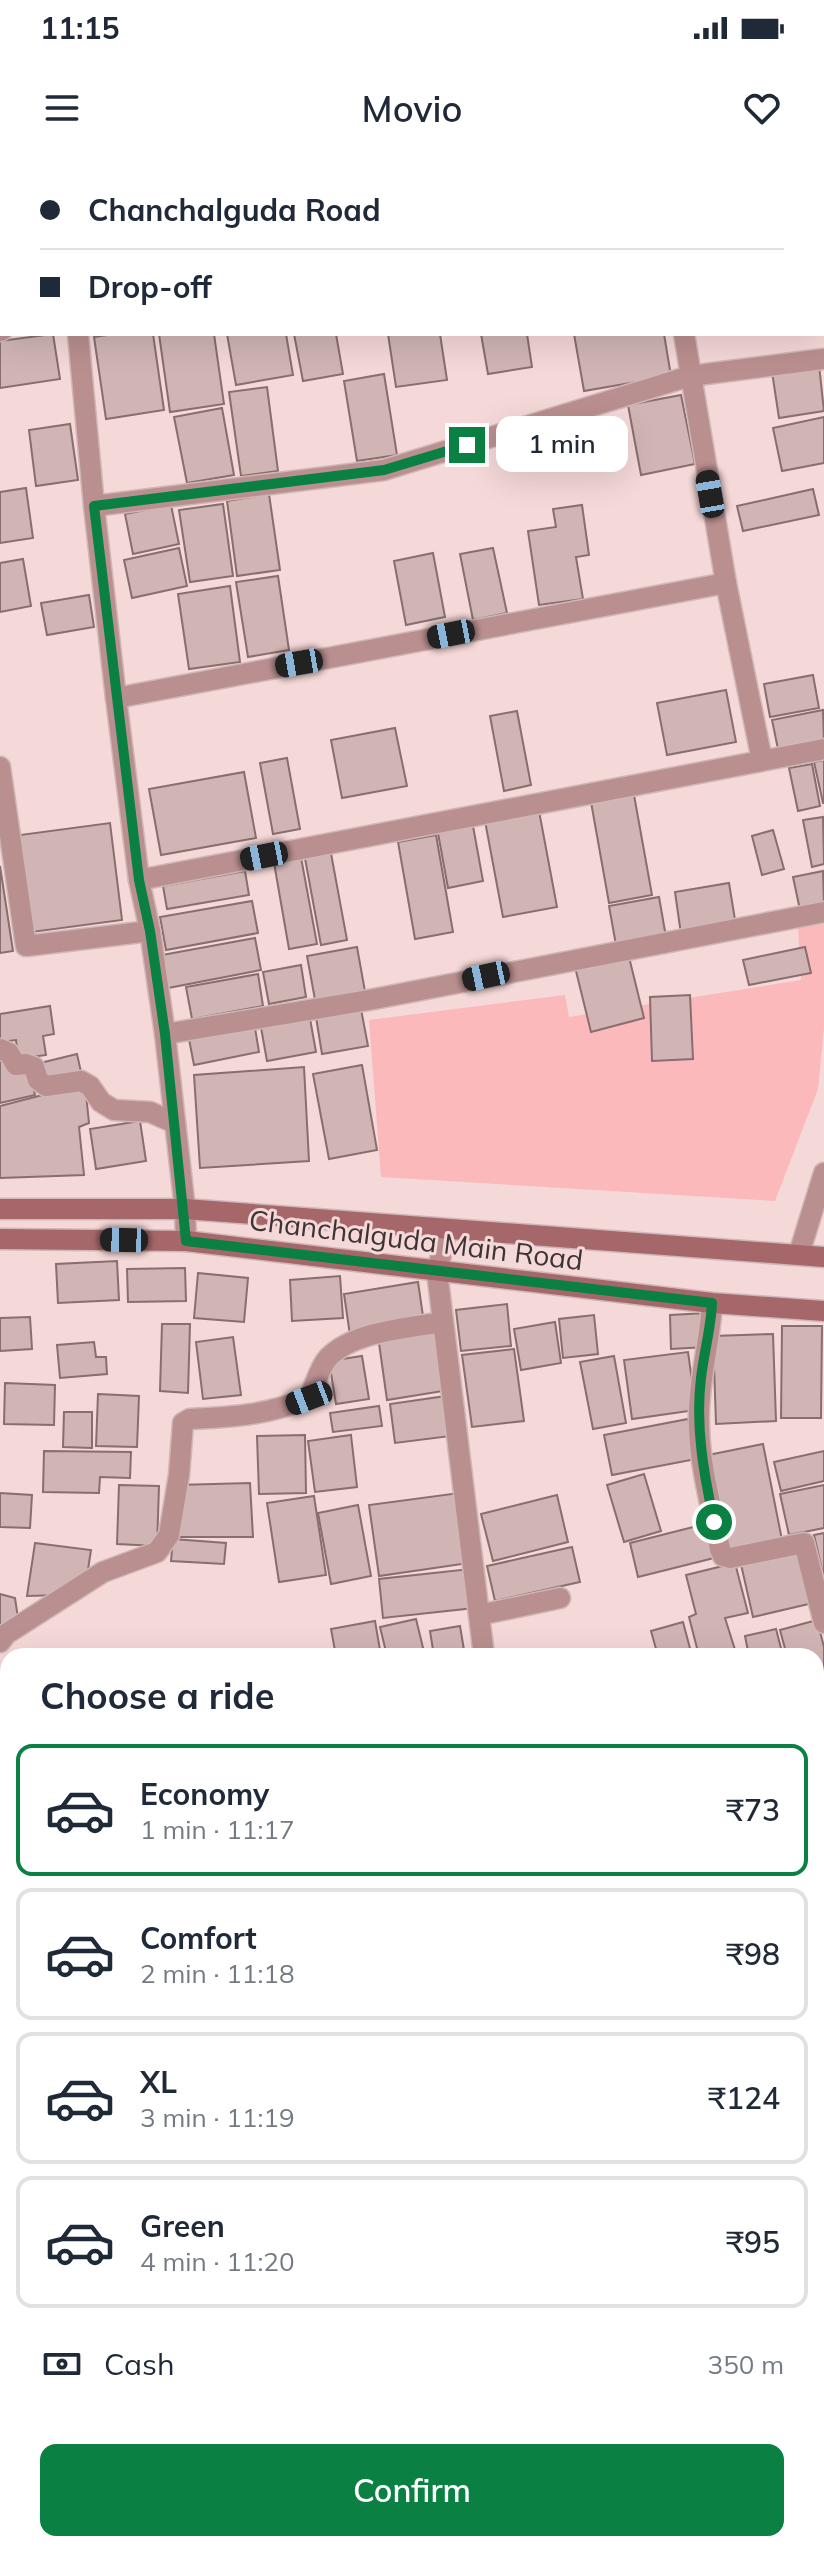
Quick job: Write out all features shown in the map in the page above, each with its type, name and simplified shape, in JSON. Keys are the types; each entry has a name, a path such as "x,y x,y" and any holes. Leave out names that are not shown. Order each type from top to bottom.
{"main road":[{"name":"Chanchalguda Main Road","path":"0,1209 185,1209 824,1257"},
{"name":"Chanchalguda Main Road","path":"0,1239 186,1241 712,1303 824,1311"}],"street":[{"path":"78,336 116,698 139,880 165,1034 186,1241"},
{"path":"684,336 726,583 762,760"},
{"path":"94,506 384,470 690,376 824,359"},
{"path":"116,698 726,583"},
{"path":"139,880 824,749"},
{"path":"0,767 26,946 150,931"},
{"path":"165,1034 369,1000 824,912"},
{"path":"0,1049 9,1053 16,1065 34,1067 38,1080 46,1086 81,1081 90,1086 101,1102 114,1110 150,1112 175,1123"},
{"path":"799,1254 824,1173"},
{"path":"447,1230 437,1272 483,1648"},
{"path":"712,1303 701,1377 699,1425 702,1466 720,1549 723,1556 730,1558 804,1543 824,1623"},
{"path":"0,1642 6,1634 103,1572 157,1552 169,1535 179,1475 183,1423 190,1419 242,1417 277,1411 309,1398 326,1360 338,1350 369,1335 443,1322"},
{"path":"479,1615 560,1598"}],"shaded area":[{"path":"824,924 824,1028 818,1089 775,1201 381,1177 369,1020 565,995 569,1017 801,980 798,927"}],"building":[{"path":"53,336 60,379 0,388 0,341"},
{"path":"153,336 164,410 106,419 94,337"},
{"path":"159,336 214,336 224,404 170,412"},
{"path":"227,336 286,336 293,375 236,385"},
{"path":"294,336 336,336 343,374 303,381"},
{"path":"388,336 440,336 447,380 396,387"},
{"path":"481,336 527,336 532,367 488,374"},
{"path":"574,336 664,336 671,376 584,391"},
{"path":"819,365 824,411 779,418 772,372"},
{"path":"384,374 397,455 357,461 344,381"},
{"path":"267,387 278,471 241,476 229,392"},
{"path":"681,395 695,464 641,475 628,405"},
{"path":"222,408 234,475 187,483 174,417"},
{"path":"824,417 824,463 782,471 773,428"},
{"path":"70,424 78,480 36,486 29,430"},
{"path":"26,488 33,538 0,543 0,492"},
{"path":"813,489 819,515 743,531 737,506"},
{"path":"269,494 280,570 237,576 227,501"},
{"path":"223,504 233,576 190,582 179,510"},
{"path":"171,505 179,544 133,554 125,514"},
{"path":"582,505 589,555 576,557 583,599 539,605 528,531 556,527 553,509"},
{"path":"179,548 187,586 132,598 124,560"},
{"path":"493,548 507,613 473,620 460,554"},
{"path":"433,553 445,617 406,625 394,561"},
{"path":"23,559 31,606 0,612 0,563"},
{"path":"278,576 289,650 248,657 236,582"},
{"path":"230,586 240,662 189,669 178,594"},
{"path":"89,595 94,627 47,635 41,603"},
{"path":"813,675 819,708 770,717 764,684"},
{"path":"726,690 736,742 667,755 657,703"},
{"path":"823,710 824,741 778,749 772,720"},
{"path":"517,711 531,785 504,791 490,716"},
{"path":"395,728 407,786 342,798 331,740"},
{"path":"287,758 300,829 273,834 260,763"},
{"path":"824,760 824,803 823,803 814,762"},
{"path":"812,764 820,806 798,811 789,768"},
{"path":"244,772 256,838 161,855 149,789"},
{"path":"634,795 652,895 609,903 591,802"},
{"path":"539,811 557,907 503,917 485,821"},
{"path":"823,817 824,864 812,867 803,820"},
{"path":"110,823 122,920 32,932 20,835"},
{"path":"473,826 483,881 448,888 438,833"},
{"path":"773,830 784,869 762,875 752,836"},
{"path":"436,835 453,932 415,939 398,842"},
{"path":"330,848 347,940 321,945 304,853"},
{"path":"300,852 317,944 289,949 273,857"},
{"path":"0,866 13,951 0,953"},
{"path":"245,871 249,895 167,909 163,886"},
{"path":"823,871 824,905 800,910 793,877"},
{"path":"729,883 736,926 681,934 675,892"},
{"path":"659,897 666,937 616,945 609,906"},
{"path":"252,901 258,933 166,950 160,917"},
{"path":"255,938 261,970 168,988 162,955"},
{"path":"357,947 366,997 316,1005 307,956"},
{"path":"805,947 811,973 749,985 743,960"},
{"path":"628,953 644,1018 591,1032 575,967"},
{"path":"301,965 306,997 269,1004 263,972"},
{"path":"258,974 263,1006 192,1019 186,987"},
{"path":"690,995 693,1059 652,1061 650,997"},
{"path":"50,1006 54,1034 43,1036 46,1055 18,1059 16,1040 0,1042 0,1014"},
{"path":"361,1009 368,1046 322,1054 316,1017"},
{"path":"309,1013 316,1052 267,1061 260,1022"},
{"path":"254,1022 259,1052 194,1065 188,1034"},
{"path":"0,1054 29,1067 35,1095 0,1103"},
{"path":"77,1054 81,1072 44,1081 40,1063"},
{"path":"362,1065 377,1150 329,1159 313,1074"},
{"path":"304,1067 309,1161 200,1168 194,1075"},
{"path":"85,1084 89,1123 79,1127 84,1175 0,1178 0,1106"},
{"path":"140,1121 146,1161 96,1169 90,1129"},
{"path":"117,1261 119,1300 58,1303 56,1264"},
{"path":"185,1268 186,1301 128,1302 127,1269"},
{"path":"198,1273 248,1278 244,1322 194,1318"},
{"path":"340,1276 343,1318 292,1321 290,1280"},
{"path":"418,1282 424,1323 350,1335 344,1294"},
{"path":"507,1304 511,1346 461,1351 456,1310"},
{"path":"706,1313 707,1347 671,1349 670,1315"},
{"path":"594,1315 598,1354 563,1358 559,1319"},
{"path":"30,1317 32,1349 0,1351 0,1318"},
{"path":"555,1322 561,1363 521,1370 514,1329"},
{"path":"162,1324 190,1324 188,1393 160,1391"},
{"path":"782,1326 822,1326 821,1418 781,1418"},
{"path":"434,1328 443,1391 387,1400 378,1336"},
{"path":"773,1334 776,1421 716,1424 713,1336"},
{"path":"233,1337 241,1395 203,1399 196,1342"},
{"path":"94,1342 96,1357 106,1357 107,1374 60,1378 57,1345"},
{"path":"514,1349 524,1421 472,1427 462,1355"},
{"path":"688,1352 696,1410 632,1419 624,1360"},
{"path":"362,1356 369,1399 336,1404 329,1361"},
{"path":"614,1356 626,1423 593,1429 580,1362"},
{"path":"5,1383 55,1385 54,1425 4,1424"},
{"path":"98,1394 139,1396 137,1447 96,1446"},
{"path":"446,1396 451,1436 395,1443 390,1404"},
{"path":"379,1406 382,1426 333,1432 330,1413"},
{"path":"64,1412 92,1412 92,1448 63,1447"},
{"path":"688,1419 696,1459 612,1475 604,1435"},
{"path":"305,1435 306,1493 259,1494 257,1436"},
{"path":"351,1435 357,1487 315,1492 308,1441"},
{"path":"763,1444 782,1540 728,1552 708,1455"},
{"path":"44,1451 131,1452 130,1478 100,1477 99,1493 43,1492"},
{"path":"824,1451 824,1481 781,1491 774,1462"},
{"path":"644,1474 661,1531 624,1542 607,1485"},
{"path":"250,1483 253,1537 177,1537 177,1485"},
{"path":"119,1485 159,1486 157,1546 117,1544"},
{"path":"824,1485 824,1528 789,1535 780,1494"},
{"path":"0,1493 32,1495 30,1528 0,1527"},
{"path":"459,1493 469,1563 379,1576 369,1505"},
{"path":"557,1495 568,1542 493,1561 481,1514"},
{"path":"314,1496 326,1575 279,1582 267,1503"},
{"path":"358,1505 371,1576 331,1584 318,1513"},
{"path":"709,1523 718,1557 638,1577 630,1543"},
{"path":"824,1533 824,1579 814,1535"},
{"path":"173,1539 226,1543 224,1564 171,1561"},
{"path":"35,1543 91,1550 87,1576 62,1595 27,1596"},
{"path":"801,1546 813,1603 753,1617 740,1560"},
{"path":"572,1547 580,1582 495,1601 487,1566"},
{"path":"735,1563 748,1613 725,1618 734,1648 697,1648 689,1617 696,1614 686,1575"},
{"path":"470,1569 474,1608 383,1618 379,1579"},
{"path":"0,1594 15,1598 18,1618 0,1630"},
{"path":"416,1619 423,1648 385,1648 380,1627"},
{"path":"817,1620 824,1648 785,1648 780,1630"},
{"path":"375,1621 380,1648 335,1648 331,1629"},
{"path":"683,1622 690,1648 656,1648 651,1631"},
{"path":"460,1626 464,1648 433,1648 430,1631"},
{"path":"776,1629 781,1648 747,1648 745,1636"}],"route":[{"path":"467,445 384,470 94,506 139,880 165,1034 186,1241 712,1303 701,1377 699,1425 702,1466 714,1522"}]}
